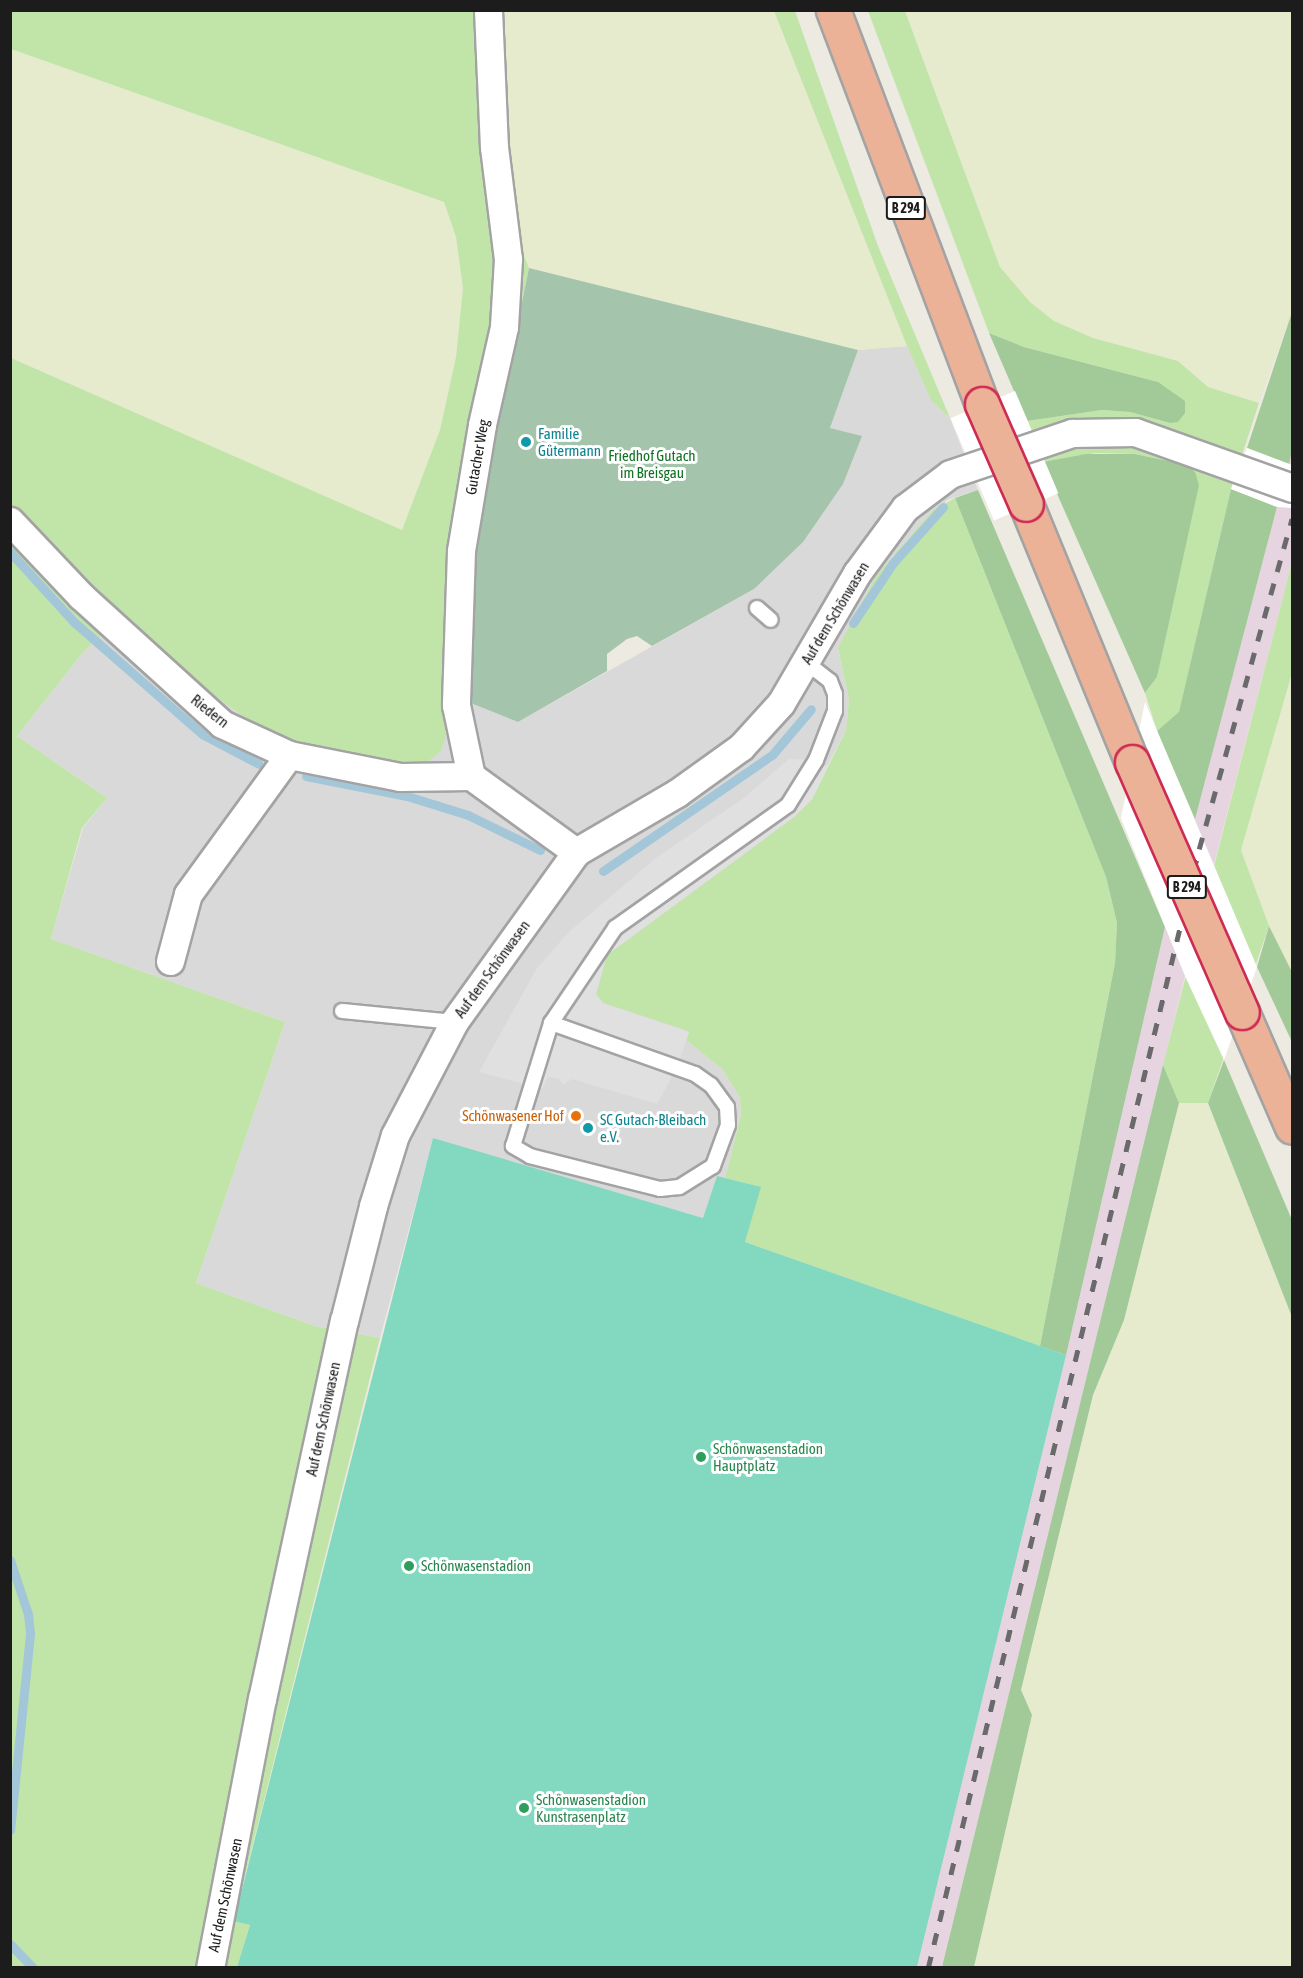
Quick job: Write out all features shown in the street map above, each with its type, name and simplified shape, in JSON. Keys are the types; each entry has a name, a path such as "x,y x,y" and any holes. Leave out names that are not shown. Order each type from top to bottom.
{"highway":[{"name":"B 294","path":"832,10 982,404 1026,504 1132,762 1293,1127"}],"street":[{"name":"Gutacher Weg","path":"471,776 456,705 461,551 482,425 504,327 508,259 494,147 488,10"},
{"name":"Auf dem Schönwasen","path":"210,1968 300,1522 373,1206 395,1135 454,1022 576,852 677,793 741,747 781,703 857,573 904,508 950,474 1072,433 1135,432 1293,488"},
{"name":"Riedern","path":"10,521 90,604 222,724 289,755 400,777 471,776"},
{"path":"170,961 188,894 289,755"},
{"path":"471,776 576,852"}],"lane":[{"path":"757,608 771,620"},
{"path":"551,1023 695,1074 711,1085 727,1107 728,1125 713,1166 679,1187 660,1189 530,1156 513,1146 551,1023 615,928 788,805 816,760 835,711 830,681 806,662"},
{"path":"342,1011 454,1022"}],"shaded area":[{"path":"907,346 931,399 950,418 978,490 947,500 838,648 849,700 846,730 689,1032 686,1040 722,1069 740,1098 741,1115 725,1178 717,1177 703,1218 433,1139 380,1338 315,1326 196,1283 285,1022 51,939 83,828 107,798 17,736 84,651 125,614 209,692 244,717 446,735 444,721 468,702 518,722 754,589 861,436 830,428 858,350"},
{"path":"1292,451 1292,562 1185,976 942,1967 917,1968 1163,936"},
{"path":"789,759 816,760 828,767 812,799 794,817 607,955 596,994 603,1003 689,1032 677,1067 657,1104 572,1079 563,1085 559,1079 548,1077 542,1089 479,1072 537,968 569,932 656,858 745,797"}],"green space":[{"path":"11,11 500,11 505,140 521,248 529,268 476,526 468,702 444,721 446,735 441,751 426,763 399,764 311,746 278,734 244,717 209,692 125,614 84,651 17,736 107,798 82,828 51,939 285,1022 196,1283 315,1326 380,1338 234,1920 250,1925 237,1967 11,1967 11,358 402,530 440,430 456,357 463,288 456,237 444,202 11,49"},
{"path":"500,11 774,11 907,346 858,350 529,268 521,248 505,140"},
{"path":"774,11 795,11 878,246 950,418 931,400 907,346"},
{"path":"868,11 905,11 1000,267 1030,302 1054,321 1093,338 1178,361 1208,387 1259,403 1231,489 1179,713 1157,731 1145,693 1157,677 1195,472 1187,465 1135,454 1096,453 1043,462 1027,421 1102,410 1130,412 1170,423 1158,382 1024,347 989,333"},
{"path":"905,11 1292,11 1292,312 1259,403 1208,387 1178,361 1093,338 1054,321 1030,302 1000,267"},
{"path":"11,49 444,202 456,237 463,288 456,357 440,430 402,530 11,358"},
{"name":"Friedhof Gutach im Breisgau","path":"529,268 858,350 830,428 862,436 843,484 803,542 754,589 652,646 637,636 627,639 607,654 607,671 518,722 468,702 476,526"},
{"path":"1292,312 1292,451 1289,464 1247,448"},
{"path":"989,333 1024,347 1158,382 1185,401 1185,413 1178,422 1170,423 1130,412 1102,410 1027,421"},
{"path":"1086,454 1135,454 1187,465 1195,472 1199,485 1157,677 1145,693 1043,462"},
{"path":"1231,489 1277,507 1195,819 1157,731 1179,712"},
{"path":"978,490 1165,927 1066,1355 1040,1346 1115,963 1117,923 1106,877 955,498"},
{"path":"955,498 1106,877 1117,923 1115,963 1040,1346 745,1242 760,1187 725,1178 741,1115 740,1098 733,1086 722,1069 686,1040 689,1031 603,1003 596,994 607,955 794,817 812,799 846,730 849,700 838,648 876,576 933,510"},
{"path":"1292,562 1292,673 1241,850 1269,926 1208,1103 1179,1103 1163,1065"},
{"path":"1292,673 1292,972 1269,926 1241,850"},
{"path":"1269,926 1292,972 1292,1042 1257,967"},
{"path":"1224,1060 1292,1220 1292,1317 1208,1103"},
{"path":"1163,1065 1179,1103 1124,1320 1093,1395 1021,1690 1032,1715 974,1967 942,1967"},
{"path":"1179,1103 1208,1103 1292,1317 1292,1967 974,1968 1032,1715 1021,1690 1093,1395 1124,1320"},
{"path":"433,1138 703,1218 717,1176 761,1187 745,1242 1066,1355 917,1967 237,1967 250,1925 234,1921"}],"pier":[{"path":"1015,391 1058,493 994,521 951,418"},
{"path":"1247,448 1292,465 1292,508 1277,507 1231,489"},
{"path":"1145,702 1257,967 1224,1060 1185,976 1121,818"}],"waterway":[{"path":"853,623 893,563 943,507"},
{"path":"10,552 74,622 202,734 259,764"},
{"path":"603,871 772,755 811,709"},
{"path":"306,776 407,796 468,815 540,850"},
{"path":"10,1560 28,1614 30,1634 10,1830"},
{"path":"10,1944 33,1968"}],"railway":[{"path":"928,1968 1199,849 1292,519"}],"place":[{"name":"Familie Gütermann","path":"526,442"},
{"name":"Schönwasener Hof","path":"576,1116"},
{"name":"SC Gutach-Bleibach e.V.","path":"588,1128"},
{"name":"Schönwasenstadion Hauptplatz","path":"701,1457"},
{"name":"Schönwasenstadion","path":"409,1566"},
{"name":"Schönwasenstadion Kunstrasenplatz","path":"524,1808"}]}
